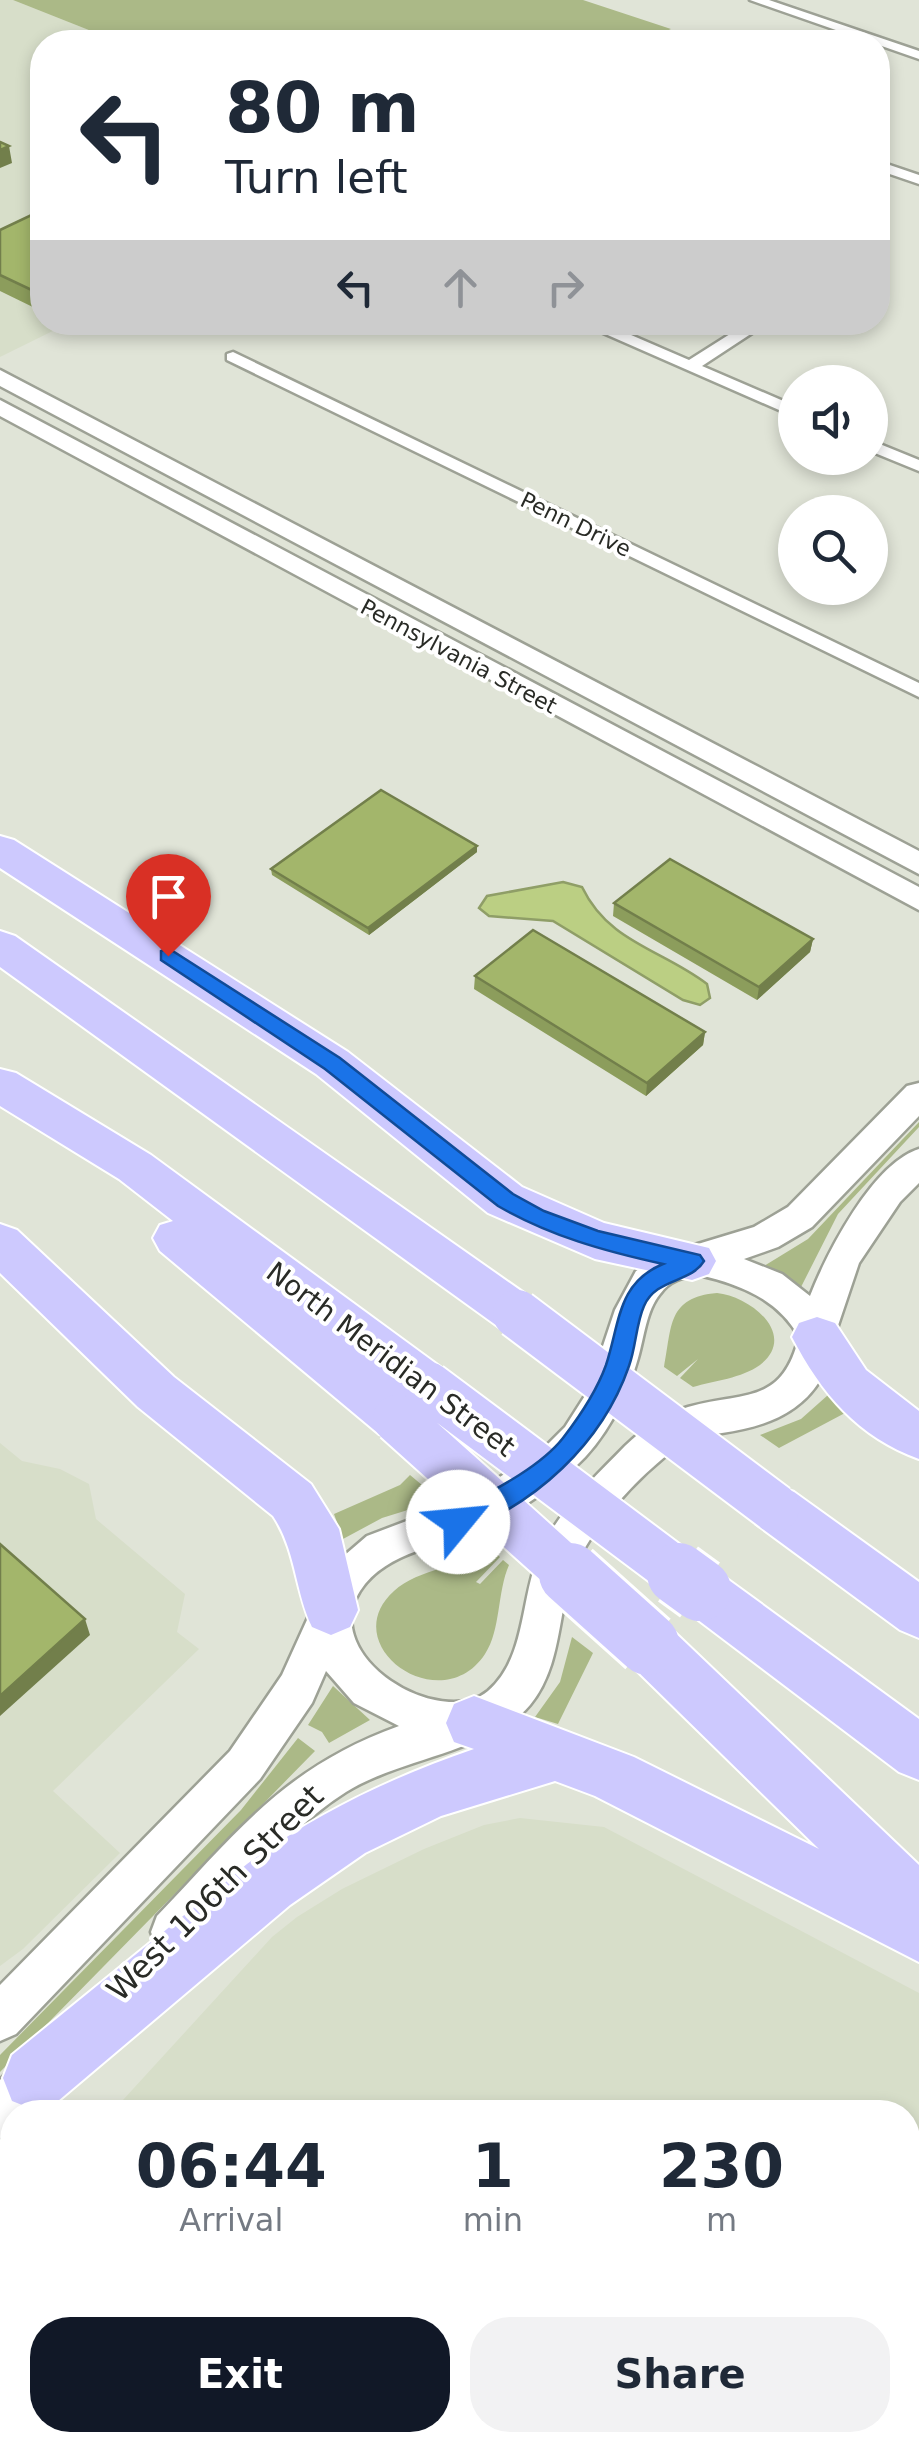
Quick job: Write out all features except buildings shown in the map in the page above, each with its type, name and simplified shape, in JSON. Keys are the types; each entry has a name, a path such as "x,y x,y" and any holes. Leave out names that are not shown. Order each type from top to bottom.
{"highway":[{"path":"0,849 332,1064 506,1200 536,1217 595,1240 696,1261"},
{"path":"0,946 517,1314 919,1612"},
{"path":"4,1088 117,1190 413,1402 648,1644 919,1906"},
{"path":"0,1242 156,1392 292,1500 312,1530 330,1614"},
{"path":"816,1334 843,1384 862,1402 919,1437"},
{"name":"North Meridian Street","path":"413,1402 700,1590 919,1753"},
{"path":"470,1724 557,1753 666,1802 919,1932"},
{"path":"18,2096 234,1915 264,1885 318,1848 444,1787 488,1770 557,1753"}],"main road":[{"name":"Pennsylvania Street","path":"0,377 919,864"},
{"name":"Pennsylvania Street","path":"0,407 919,900"},
{"path":"0,2018 245,1765 297,1689 346,1578 378,1550 458,1522 498,1500 534,1478 570,1448 612,1378 634,1299 653,1278 766,1237 800,1217 919,1095"},
{"name":"West 106th Street","path":"18,2096 262,1839 318,1788 352,1765 470,1724 510,1697 532,1666 553,1568 569,1534 662,1436 700,1419 762,1408 798,1387 812,1365 816,1334 843,1258 888,1193 919,1162"},
{"path":"696,1261 736,1269 772,1285 793,1301 816,1334"},
{"path":"330,1614 333,1645 364,1688 399,1709 470,1724"}],"street":[{"path":"756,0 843,30"},
{"path":"890,45 919,55"},
{"path":"890,169 919,180"},
{"path":"616,335 778,405"},
{"path":"690,367 740,335"},
{"name":"Penn Drive","path":"233,357 919,691"},
{"path":"888,452 919,466"}],"shaded area":[{"path":"0,0 13,0 89,30 30,30 30,335 45,335 0,357"},
{"path":"13,0 583,0 671,29 669,30 89,30"},
{"path":"563,882 582,887 593,906 621,933 707,984 710,998 700,1005 683,1000 553,921 489,916 479,908 487,896"},
{"path":"919,1122 919,1127 838,1214 800,1289 764,1266 808,1239"},
{"path":"717,1293 743,1301 765,1318 772,1329 771,1353 753,1369 693,1387 680,1378 698,1359 677,1376 664,1367 671,1327 680,1308 689,1301"},
{"path":"828,1395 845,1413 779,1448 760,1435 801,1419"},
{"path":"0,1443 22,1461 60,1469 89,1484 96,1519 185,1594 177,1632 199,1649 53,1791 120,1853 23,1949 0,1966"},
{"path":"410,1475 440,1500 382,1518 343,1539 334,1514 400,1485"},
{"path":"495,1553 500,1557 476,1582 480,1584 503,1560 509,1565 494,1634 485,1654 466,1673 444,1680 421,1678 400,1668 385,1652 377,1633 379,1612 394,1591 429,1572"},
{"path":"572,1637 593,1653 558,1724 535,1717 560,1682"},
{"path":"333,1686 370,1720 329,1743 322,1732 308,1725"},
{"path":"298,1738 315,1751 0,2072 0,2055 241,1810"},
{"path":"520,1818 604,1827 919,1993 919,2100 123,2100 272,1937 297,1917 342,1889 484,1825"}],"route":[{"path":"168,956 380,1098 452,1162 506,1200 536,1217 595,1240 692,1261 653,1278 634,1299 618,1364 606,1392 570,1448 514,1492 458,1522"}]}
